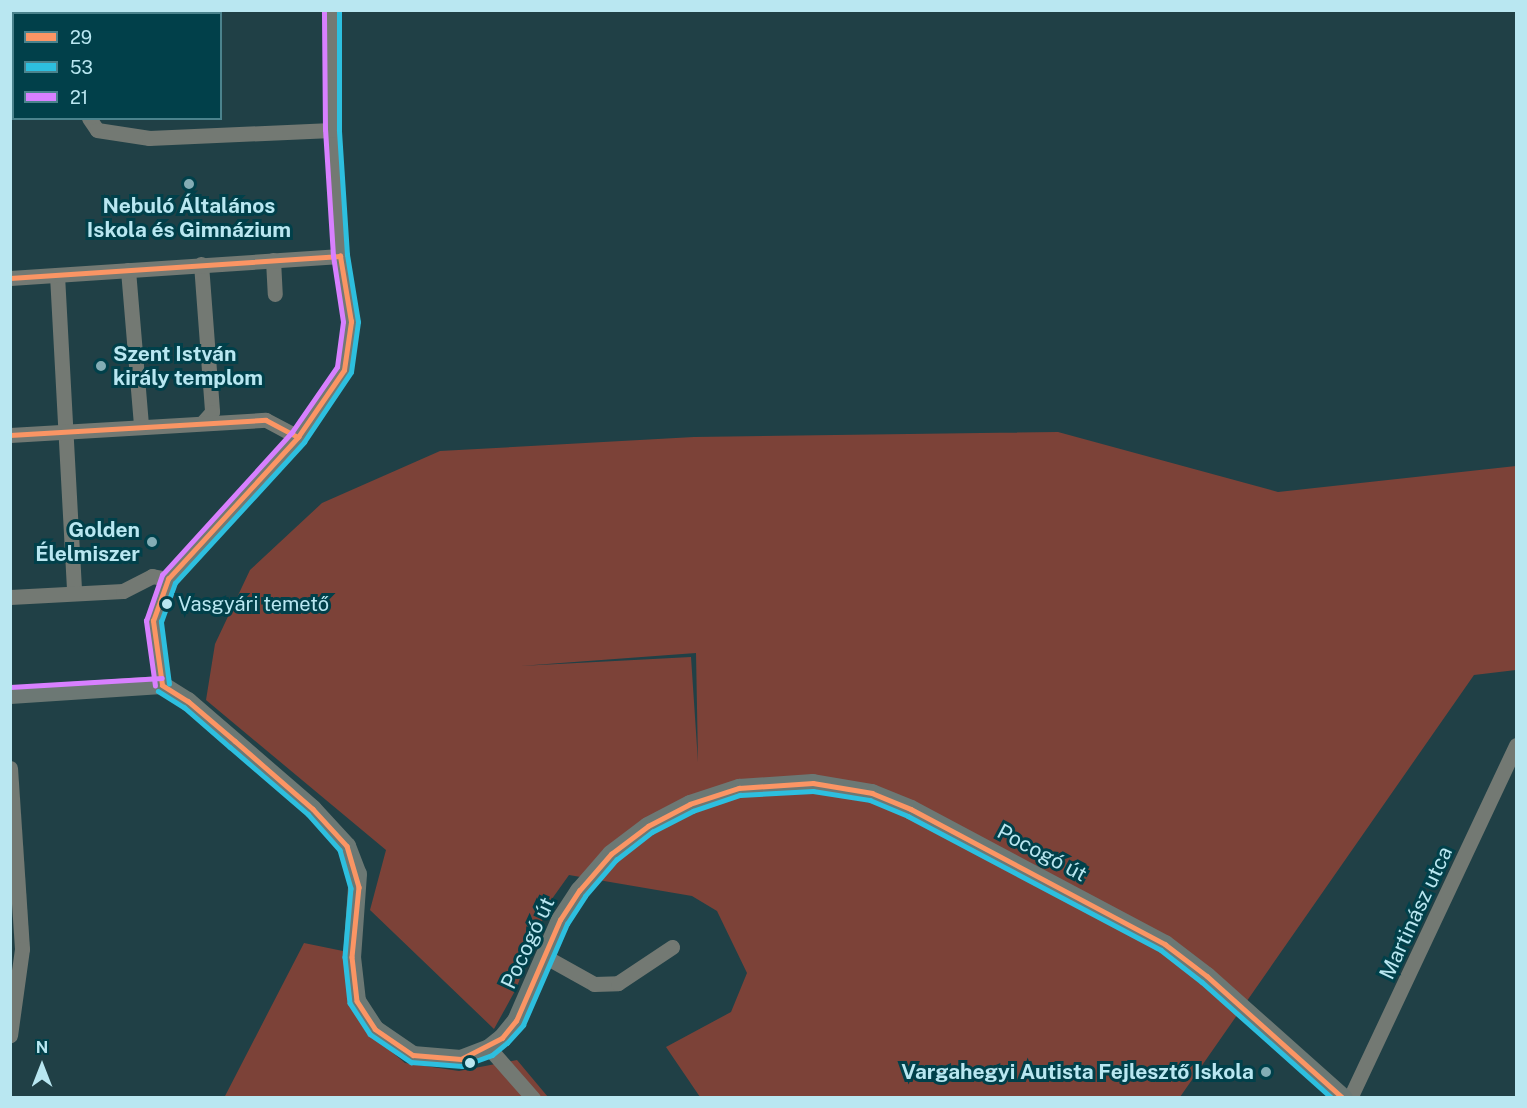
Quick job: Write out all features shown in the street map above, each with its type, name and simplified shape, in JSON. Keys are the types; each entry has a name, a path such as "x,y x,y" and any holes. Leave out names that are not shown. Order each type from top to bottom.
{"main road":[{"path":"10,695 162,685"},
{"name":"Pocogó út","path":"162,685 188,700 313,809 347,846 359,887 353,986 369,1023 402,1049 425,1058 461,1059 489,1048 516,1021 560,920 590,876 611,854 658,820 690,804 739,788 781,783 831,784 872,793 911,809 1132,925 1207,976 1344,1098"}],"street":[{"path":"162,685 153,621 168,579 298,437 344,370 351,322 340,256 332,130 331,15"},
{"path":"90,120 97,130 149,138 332,130"},
{"path":"10,278 340,256"},
{"path":"273,260 275,294"},
{"path":"201,264 212,412 203,422"},
{"path":"128,270 141,426"},
{"path":"57,275 74,593"},
{"path":"10,435 266,420 298,437"},
{"path":"10,597 123,591 152,576 168,579"},
{"name":"Martinász utca","path":"1350,1098 1516,745"},
{"path":"10,768 22,949 10,1035"},
{"path":"544,956 594,984 618,983 672,947"},
{"path":"489,1048 532,1098"}],"shaded area":[{"path":"1058,432 1278,492 1516,466 1516,670 1474,675 1180,1097 700,1097 666,1047 731,1012 747,973 717,911 692,896 569,875 549,903 516,989 494,1029 370,910 386,850 206,700 215,644 250,570 322,503 440,451 694,437","holes":["696,653 698,762 691,657 520,666"]},
{"path":"304,943 343,951 375,1038 405,1063 459,1071 517,1060 548,1097 224,1098"}],"transit line":[{"name":"21","path":"155,686 146,621 162,575 292,432 337,367 343,322 333,256 325,130 324,10"},
{"name":"53","path":"169,684 161,622 175,583 304,442 351,372 358,322 347,255 339,130 339,10"},
{"name":"29","path":"10,278 340,256"},
{"name":"29","path":"162,685 153,621 168,579 298,437 344,370 351,322 340,256"},
{"name":"29","path":"10,435 266,420 298,437"},
{"name":"21","path":"10,687 162,678"},
{"name":"29","path":"162,685 188,701 235,741 313,809 347,846 359,887 352,957 357,1001 375,1029 413,1055 461,1059 502,1038 516,1021 560,920 579,891 611,854 648,826 690,804 739,788 813,783 872,793 911,809 1165,944 1207,976 1343,1098"},
{"name":"53","path":"158,691 184,707 308,814 340,850 351,888 345,957 350,1003 370,1034 411,1062 462,1066 492,1055 507,1043 523,1025 567,924 585,896 616,860 652,832 693,811 740,795 813,791 870,800 908,816 1161,950 1202,982 1332,1098"}],"place":[{"name":"Nebuló Általános Iskola és Gimnázium","path":"189,184"},
{"name":"Szent István király templom","path":"101,366"},
{"name":"Golden Élelmiszer","path":"152,542"},
{"name":"Vasgyári temető","path":"167,604"},
{"name":"Vargahegyi Autista Fejlesztő Iskola","path":"1266,1072"}]}
